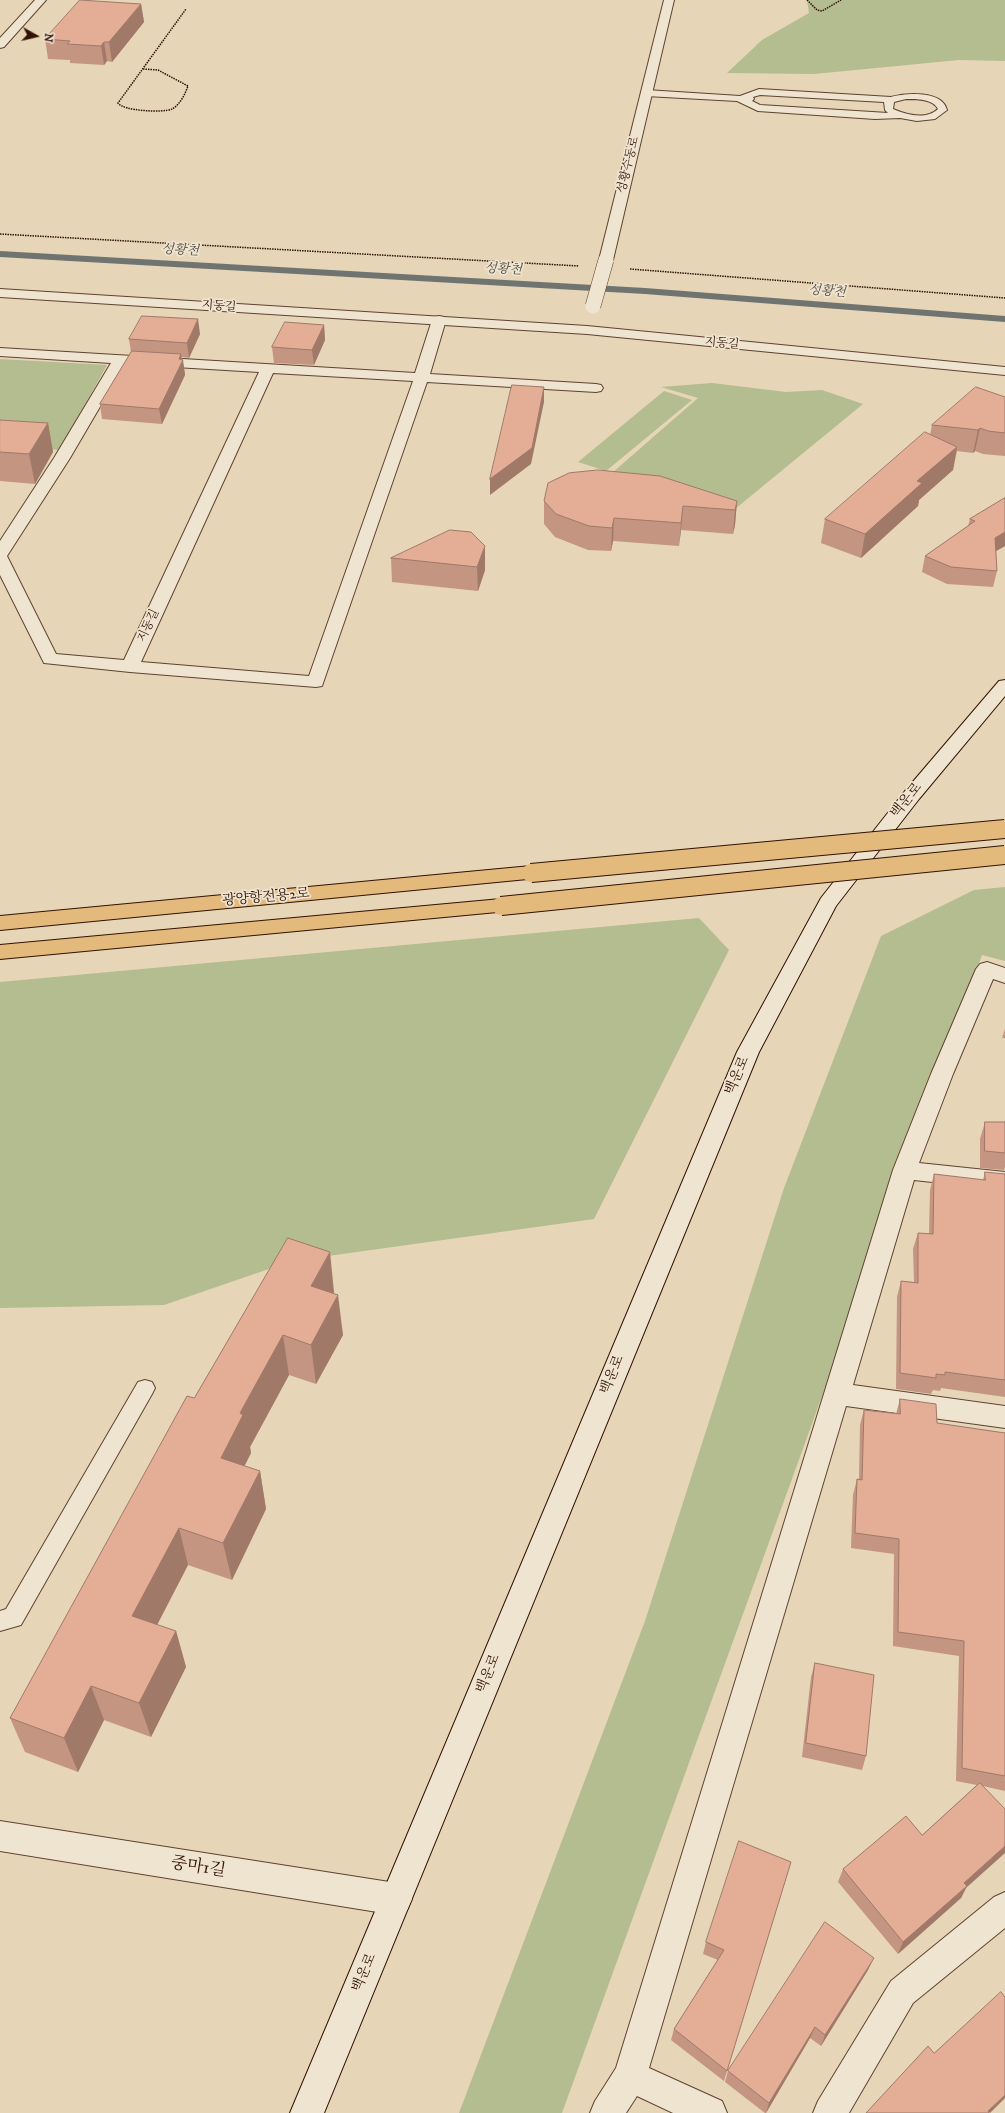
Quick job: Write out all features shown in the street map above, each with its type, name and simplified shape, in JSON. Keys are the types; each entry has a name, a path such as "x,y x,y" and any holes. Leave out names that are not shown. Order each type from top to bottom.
{"highway":[{"name":"광양항전용2로","path":"0,923 1005,829"},
{"name":"광양항전용2로","path":"0,952 501,906 1005,855"}],"street":[{"path":"0,45 41,0"},
{"name":"성황수동로","path":"587,330 606,260 669,0"},
{"name":"지동길","path":"0,293 587,330 1005,370"},
{"path":"0,558 50,660 316,682 421,378 439,320"},
{"path":"0,352 596,388"},
{"path":"0,554 62,458 121,359"},
{"name":"지동길","path":"130,667 268,368"},
{"name":"백운로","path":"307,2113 748,1052 828,902 912,794 1005,686"},
{"path":"607,2113 630,2076 905,1170 942,1074 987,970 1005,976"},
{"path":"905,1170 1005,1181"},
{"path":"838,1394 1005,1417"},
{"name":"중마1길","path":"0,1836 396,1899"},
{"path":"830,2113 902,1992 1005,1908"},
{"path":"630,2076 710,2113"}],"lane":[{"path":"759,92 891,100 915,96 932,100 942,106 943,110 940,113 927,117 901,115 875,116 758,108 740,99 759,92"},
{"path":"646,93 790,102"},
{"path":"891,100 888,103 889,110 901,115"},
{"path":"0,1621 13,1618 145,1388"}],"path":[{"path":"807,0 817,10 822,11 841,0"},
{"path":"143,69 158,70 188,86 174,107 170,110 161,111 132,109 120,106 118,103 186,9"},
{"path":"0,234 584,266"},
{"path":"624,269 1005,298"}],"green space":[{"path":"807,0 1005,0 1005,61 959,60 814,74 727,73 762,40 809,13"},
{"path":"0,359 107,365 60,450 0,446"},
{"path":"712,383 786,392 822,390 863,404 735,509 612,473 698,398 661,387"},
{"path":"664,391 692,400 606,471 578,462"},
{"path":"1005,887 1005,961 982,955 562,2113 459,2113 645,1621 784,1188 881,936 974,890"},
{"path":"699,918 729,950 594,1219 292,1261 164,1305 0,1308 0,982"}],"building":[{"path":"80,0 141,4 109,42 104,42 101,46 67,44 70,41 45,39"},
{"path":"142,316 198,319 187,343 129,339"},
{"path":"285,322 324,325 312,350 272,347"},
{"path":"132,351 181,354 179,359 183,360 159,409 100,404"},
{"path":"512,385 544,387 532,448 490,479"},
{"path":"976,387 1005,397 1005,433 988,431 980,428 978,430 932,425"},
{"path":"0,420 48,423 29,454 0,452"},
{"path":"925,432 957,447 917,481 922,483 865,534 825,519"},
{"path":"598,470 660,476 737,501 735,510 683,506 681,523 614,518 612,528 589,526 556,514 544,501 548,483 569,473"},
{"path":"1005,498 1005,532 995,538 997,571 951,567 925,556 975,521 970,519"},
{"path":"450,530 471,532 485,546 477,567 391,558"},
{"path":"985,1122 1005,1122 1005,1153 985,1151"},
{"path":"985,1172 1005,1174 1005,1380 945,1372 945,1375 936,1374 936,1378 900,1373 901,1281 918,1283 918,1233 933,1234 934,1174 985,1180"},
{"path":"288,1238 330,1252 311,1286 338,1295 311,1345 283,1335 240,1413 243,1415 221,1458 260,1471 223,1543 179,1528 132,1616 176,1631 139,1703 91,1686 64,1738 10,1718 187,1396 194,1398"},
{"path":"900,1399 936,1404 937,1423 1005,1433 1005,1776 962,1768 964,1641 898,1632 899,1539 855,1533 857,1479 862,1480 864,1410 900,1414"},
{"path":"815,1663 874,1675 866,1756 806,1743"},
{"path":"980,1783 1005,1809 1005,1846 964,1883 967,1886 903,1942 843,1869 906,1816 922,1835"},
{"path":"739,1841 791,1862 727,2071 674,2029 724,1950 706,1942"},
{"path":"825,1922 874,1958 825,2035 815,2027 769,2103 728,2071"},
{"path":"1001,1992 1005,1997 1005,2095 988,2111 989,2113 866,2113 928,2046 934,2053"}],"waterway":[{"name":"성황천","path":"0,254 645,291 1005,319"}]}
